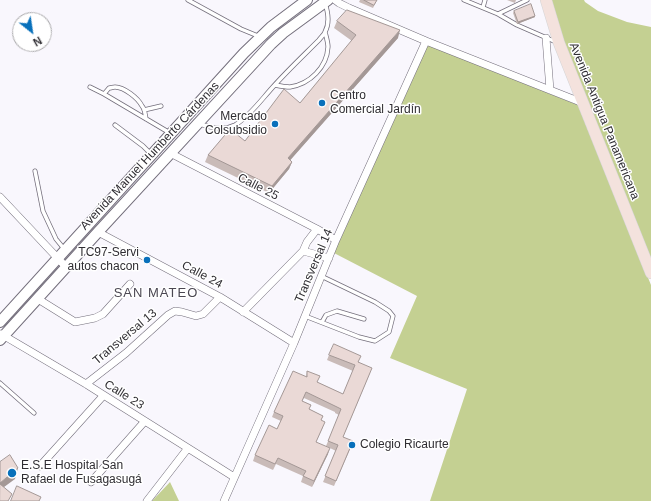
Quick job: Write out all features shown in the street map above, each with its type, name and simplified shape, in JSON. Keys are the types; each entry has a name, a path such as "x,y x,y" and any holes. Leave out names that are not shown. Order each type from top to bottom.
{"main road":[{"name":"Avenida Manuel Humberto Cárdenas","path":"0,322 260,37 306,0"},
{"name":"Avenida Antigua Panamericana","path":"546,0 559,43 651,273"},
{"name":"Avenida Manuel Humberto Cárdenas","path":"1,337 38,299 271,44 283,33 329,1"}],"street":[{"path":"329,1 339,3 426,41 583,104"},
{"path":"546,38 550,90"},
{"name":"Transversal 14","path":"224,501 294,343 336,240 426,41"},
{"name":"Calle 25","path":"170,153 336,240"},
{"path":"0,197 66,267"},
{"path":"243,312 304,250 307,242 317,229"},
{"name":"Calle 24","path":"98,232 220,297 294,343"},
{"path":"304,250 329,258"},
{"path":"38,299 75,322 95,318 103,314 130,284"},
{"name":"Transversal 13","path":"86,384 126,353 168,315 175,311 196,316 203,314 220,297"},
{"name":"Calle 23","path":"1,337 86,384 234,477"},
{"path":"40,466 103,396"},
{"path":"91,482 145,421"},
{"path":"147,501 188,448"}],"lane":[{"path":"188,0 241,29 260,37"},
{"path":"464,0 483,7 517,25 559,43"},
{"path":"483,7 485,0"},
{"path":"498,14 527,0"},
{"path":"198,123 212,128 223,128 235,125 246,116 325,32 328,22 329,1"},
{"path":"275,85 290,87 304,83 317,74 325,61 328,46 325,32"},
{"path":"90,87 171,134"},
{"path":"104,94 109,88 116,87 126,90 142,104 146,119"},
{"path":"144,110 161,106"},
{"path":"115,125 143,146 152,155"},
{"path":"35,170 43,211 56,239 65,251"},
{"path":"305,316 358,337 375,341 389,332 393,316 389,311 375,302 321,276"},
{"path":"322,322 326,315 337,311 364,319"},
{"path":"0,383 34,413"}],"green space":[{"path":"551,0 584,0 598,11 627,22 651,27 651,260 563,41"},
{"path":"428,45 578,105 651,285 651,501 430,501 467,389 390,358 417,296 334,253"},
{"path":"170,482 179,501 152,501"}],"building":[{"path":"364,0 377,0 374,5"},
{"path":"531,4 535,16 518,22 514,11"},
{"name":"Centro Comercial Jardín","path":"347,10 400,30 288,158 292,162 272,186 208,155 230,129 245,141 284,89 300,103 356,35 337,21"},
{"path":"334,344 361,356 358,362 372,368 343,437 353,441 336,481 325,476 338,445 328,441 341,409 306,392 302,401 311,405 309,409 323,416 321,420 325,422 316,442 330,448 314,481 303,476 306,471 278,458 275,464 255,455 269,425 277,429 283,416 274,412 293,371 307,377 307,371 320,376 317,382 343,394 355,365 329,355"},
{"path":"10,455 18,468 0,483 0,462"},
{"path":"0,484 12,494 8,501 0,501"},
{"path":"17,486 41,497 39,501 11,501"}],"place":[{"name":"Centro Comercial Jardín","path":"322,103"},
{"name":"Mercado Colsubsidio","path":"275,124"},
{"name":"TC97-Servi autos chacon","path":"147,260"},
{"name":"Colegio Ricaurte","path":"352,445"},
{"name":"E.S.E Hospital San Rafael de Fusagasugá","path":"12,473"}],"district":[{"name":"SAN MATEO","path":"156,293"}]}
